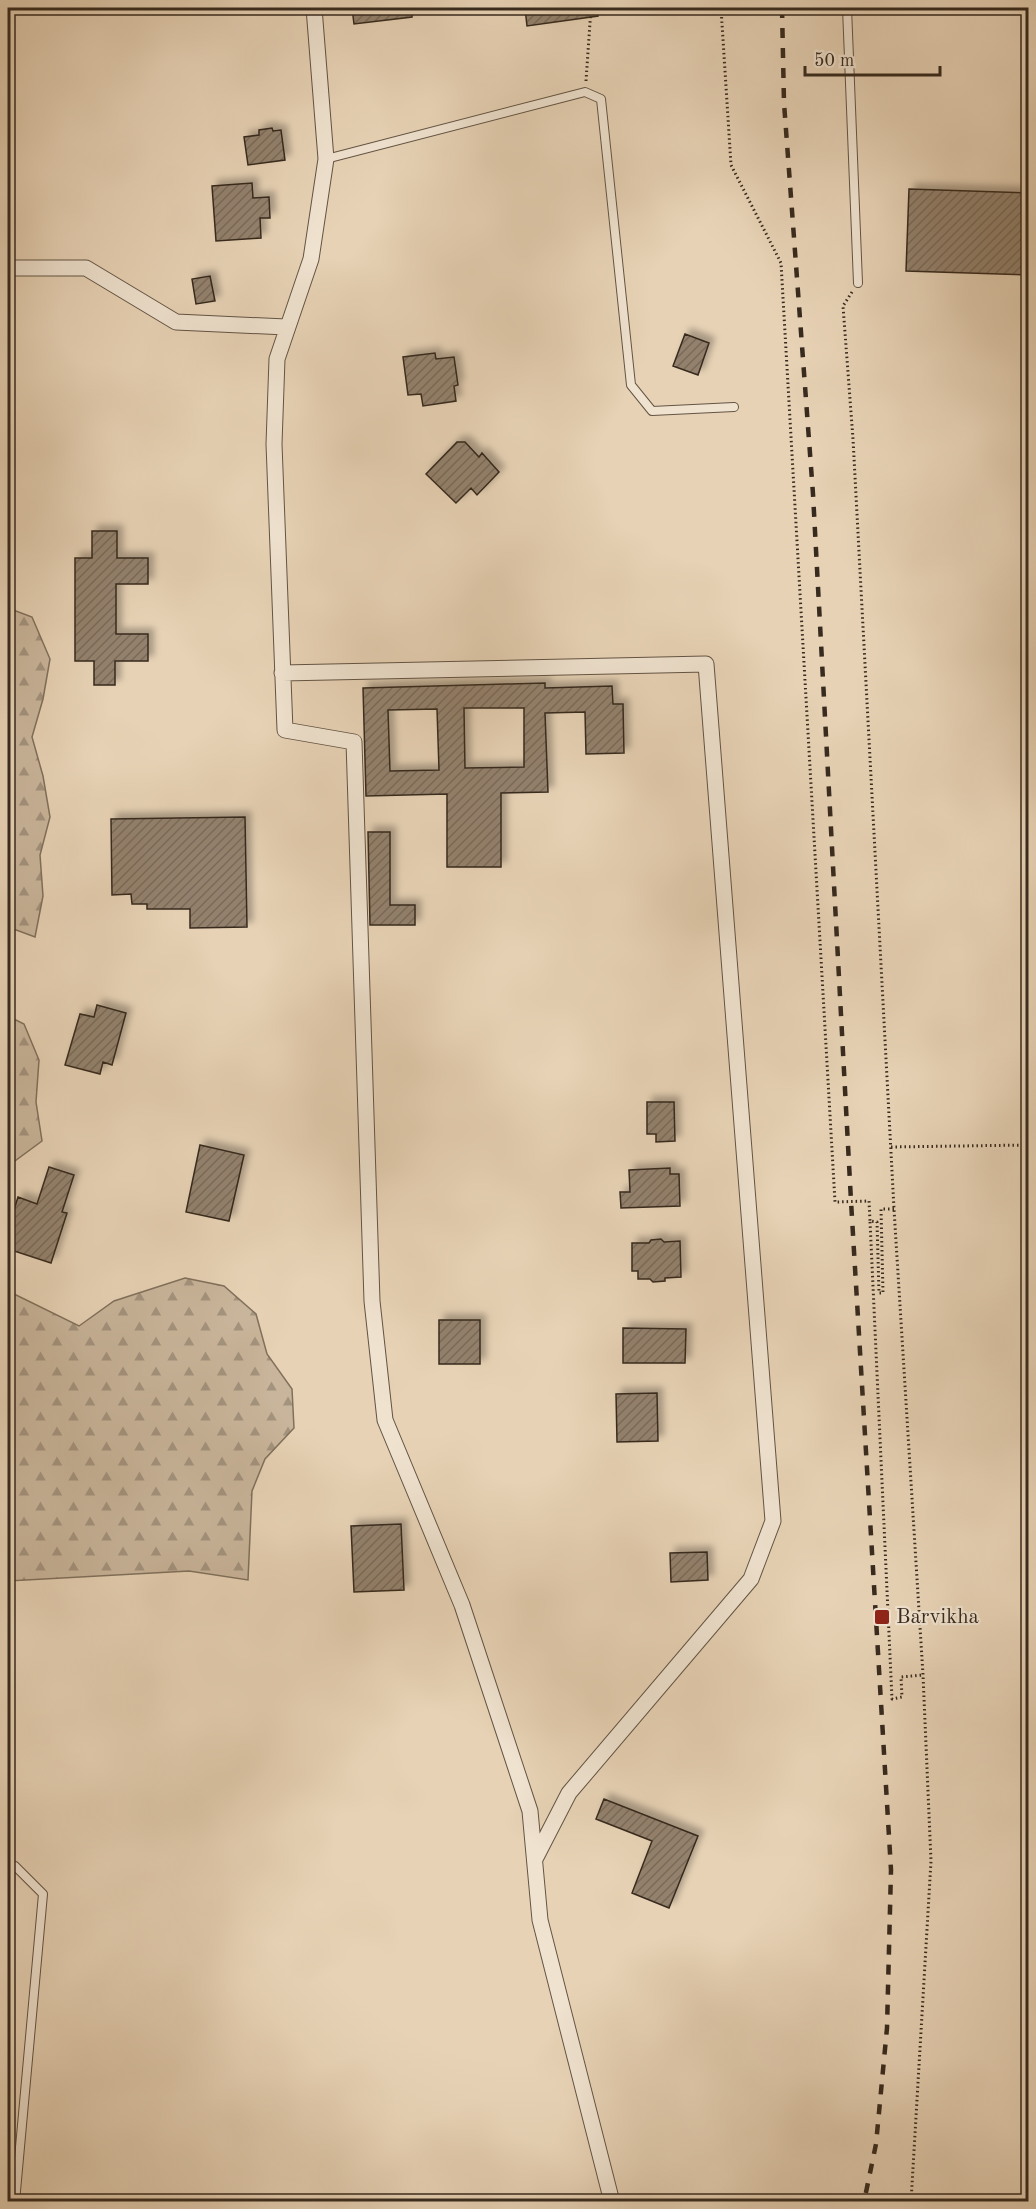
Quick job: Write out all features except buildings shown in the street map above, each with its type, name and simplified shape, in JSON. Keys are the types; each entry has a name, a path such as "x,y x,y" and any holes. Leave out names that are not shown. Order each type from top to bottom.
{"street":[{"path":"314,8 327,159 311,259 277,359 274,444 285,730 354,742 372,1301 385,1420 462,1605 530,1811 540,1920 612,2202"},
{"path":"8,268 86,268 176,322 286,327"},
{"path":"282,674 706,664 773,1521 751,1579 569,1793 534,1860"}],"lane":[{"path":"846,8 858,283"},
{"path":"327,159 585,92 601,99 631,385 652,411 734,407"},
{"path":"8,1866 15,1866 43,1894 15,2202"}],"path":[{"path":"585,92 591,8"},
{"path":"721,8 731,165 781,263 836,1202 869,1201 892,1699 902,1697 902,1677 923,1675"},
{"path":"858,283 843,306 854,451 894,1209 923,1675 931,1862 911,2202"},
{"path":"891,1147 1029,1145"},
{"path":"870,1221 877,1221 879,1293 883,1293 881,1209 894,1209"}],"green space":[{"path":"8,608 32,617 50,659 43,699 32,737 43,776 50,817 40,855 43,896 35,937 8,927"},
{"path":"8,1016 24,1024 39,1060 36,1102 42,1141 8,1166"},
{"path":"185,1278 224,1286 256,1314 267,1354 292,1389 294,1428 265,1459 252,1491 248,1580 189,1571 8,1581 8,1291 79,1326 114,1301"}],"railway":[{"path":"782,8 784,103 813,494 851,1201 891,1870 887,2028 876,2144 864,2202"}],"place":[{"name":"Barvikha","path":"882,1617"}]}
